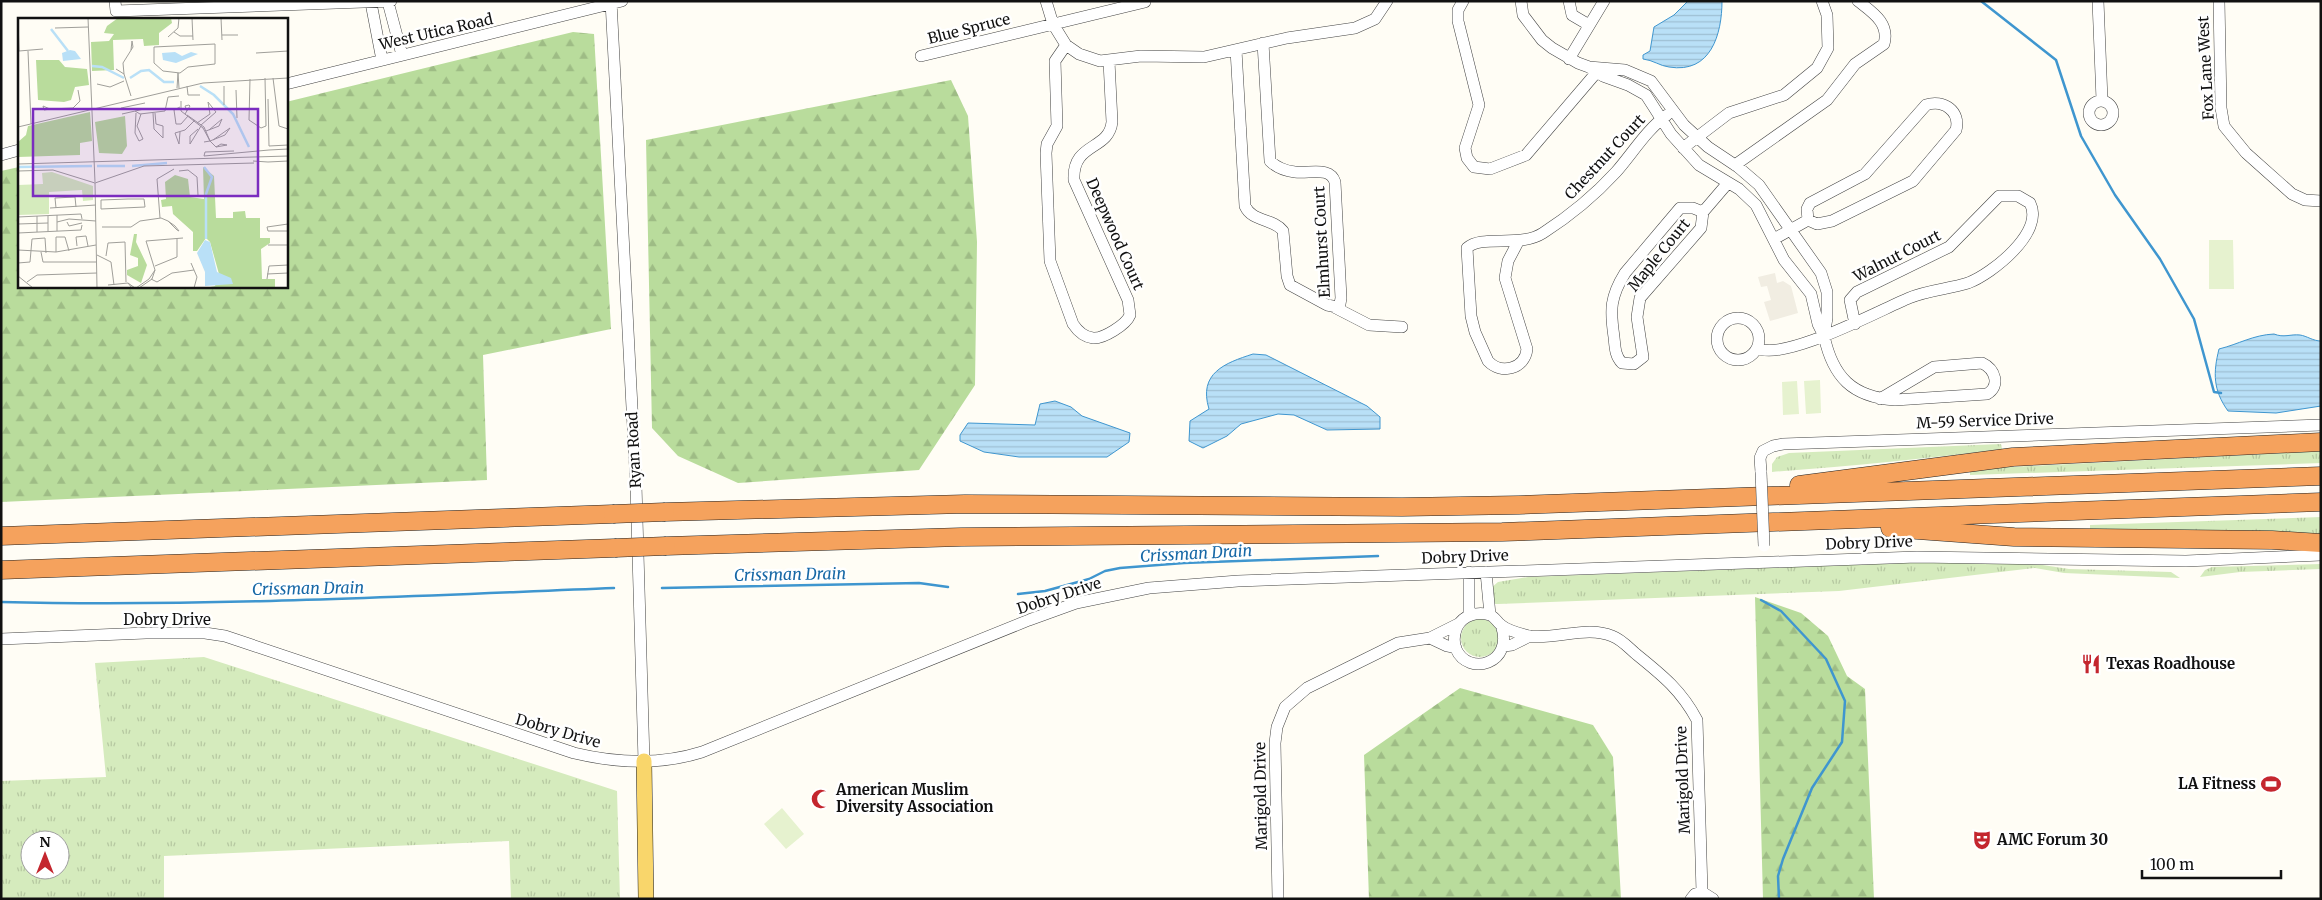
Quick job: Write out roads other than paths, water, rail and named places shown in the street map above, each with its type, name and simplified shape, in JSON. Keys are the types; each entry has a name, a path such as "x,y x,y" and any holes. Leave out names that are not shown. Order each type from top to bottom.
{"highway":[{"path":"1700,499 2013,457 2321,442"},
{"path":"1,536 923,504 1437,507 2321,476"},
{"path":"1,570 666,546 951,538 1492,532 2321,502"},
{"path":"1802,521 2014,537 2272,540 2321,543"}],"main road":[{"name":"Ryan Road","path":"644,761 646,899"}],"street":[{"path":"114,1 116,12 180,5 389,2 402,55"},
{"path":"1046,1 1054,24 1066,45 1083,56 1109,61 1141,56 1204,57 1263,43 1363,26 1376,18 1387,1"},
{"path":"1463,1 1458,10 1458,22 1479,105 1465,148 1468,161 1474,167 1490,170 1526,155 1593,70"},
{"path":"1569,1 1572,15 1589,25"},
{"path":"1568,59 1604,1"},
{"path":"1683,148 1734,110 1784,95 1817,68 1828,48 1827,15 1822,1"},
{"name":"Maple Court","path":"1703,212 1693,208 1680,208 1625,273 1618,284 1611,303 1610,314 1617,356 1622,363 1634,364 1643,357 1637,317 1640,298 1701,228 1703,212 1736,166 1827,100 1855,64 1884,44 1886,35 1882,23 1858,1"},
{"path":"2098,1 2102,100"},
{"name":"Fox Lane West","path":"2219,1 2221,108 2224,126 2246,153 2292,194 2305,200 2321,201"},
{"name":"West Utica Road","path":"288,84 615,2"},
{"name":"Ryan Road","path":"615,2 636,485 644,761"},
{"name":"Blue Spruce","path":"921,56 1145,2"},
{"path":"371,3 382,60"},
{"path":"1519,3 1522,14 1542,40 1568,59 1633,87 1646,95 1671,134 1699,165 1739,189 1756,205 1784,260 1811,294 1818,324 1824,336 1832,363 1840,376 1860,392 1880,399 1894,400 1987,394 1993,387 1994,376 1988,366 1982,363 1940,365 1880,399"},
{"name":"Elmhurst Court","path":"1263,43 1270,161 1276,166 1295,172 1328,173 1334,177 1341,298 1340,304 1334,307"},
{"name":"Deepwood Court","path":"1066,45 1057,56 1054,66 1057,126 1046,148 1050,255 1073,324 1080,332 1092,338 1099,337 1122,325 1130,316 1128,300 1074,180 1074,170 1078,159 1089,148 1107,137 1111,131 1109,61"},
{"name":"Elmhurst Court","path":"1236,50 1244,206 1252,216 1275,224 1283,231 1287,276 1290,285 1368,325 1402,327"},
{"path":"1593,70 1625,70 1643,76 1656,87 1672,111 1697,137 1759,185 1817,266 1825,284 1827,318 1824,336"},
{"path":"1940,103 1951,109 1956,121 1956,130 1913,181 1832,222 1817,224 1808,220 1807,209 1810,203 1865,174 1926,105 1940,103"},
{"name":"Chestnut Court","path":"1518,242 1508,261 1505,273 1528,349 1527,355 1519,365 1512,369 1503,369 1492,365 1488,360 1474,332 1470,316 1466,249 1468,246 1478,242 1518,242 1534,239 1578,210 1615,173 1662,119 1672,111"},
{"path":"1,155 18,150"},
{"name":"Walnut Court","path":"1757,348 1763,351 1778,350 1824,336 1855,324 1918,294 1967,283 1988,272 2028,234 2033,218 2030,203 2025,198 2018,196 1999,196 1949,247 1857,292 1850,300 1855,324"},
{"path":"1774,240 1808,220"},
{"name":"M-59 Service Drive","path":"1764,562 1760,458 1763,450 1783,444 2321,425"},
{"name":"Dobry Drive","path":"1,639 146,633 205,633 225,636 574,754 608,760 644,761 681,758 702,752 1036,618 1101,596 1184,584 1469,572 1956,556 2186,561 2321,555"},
{"path":"1469,572 1469,615 1482,613 1490,615 1486,572"},
{"name":"Marigold Drive","path":"1278,899 1275,743 1277,727 1285,707 1308,688 1391,646 1406,641 1430,638 1458,624 1469,615"},
{"name":"Marigold Drive","path":"1490,615 1502,625 1530,636"},
{"path":"1456,648 1454,636 1458,624"},
{"path":"1502,625 1505,636 1504,646"},
{"name":"Marigold Drive","path":"1430,638 1456,648 1465,660 1480,664 1495,659 1504,646 1512,645 1530,636 1602,632 1614,636 1670,681 1686,699 1697,720 1702,892"},
{"path":"1691,899 1695,894 1702,892 1713,899"}],"water":[{"path":"1688,1 1722,1 1720,26 1711,49 1704,58 1695,64 1683,68 1669,67 1643,59 1643,55 1650,51 1654,27 1674,15"},
{"path":"2274,334 2281,336 2300,335 2321,341 2321,406 2276,413 2228,411 2219,396 2217,388 2215,374 2219,349 2253,338"},
{"path":"1253,354 1266,355 1367,406 1380,417 1380,429 1327,430 1294,415 1278,414 1241,424 1227,436 1203,448 1189,441 1190,421 1209,409 1207,386 1216,371 1233,361"},
{"path":"1055,401 1071,407 1082,416 1130,433 1129,442 1107,457 1019,457 984,452 960,441 960,435 968,423 1035,425 1040,404"}],"waterway":[{"path":"1981,1 2056,60 2081,136 2115,195 2160,259 2194,319 2214,392 2221,393"},
{"name":"Crissman Drain","path":"1018,594 1045,591 1089,579 1105,571 1120,568 1184,563 1378,556"},
{"name":"Crissman Drain","path":"662,588 919,583 948,587"},
{"name":"Crissman Drain","path":"1,602 231,602 614,588"},
{"name":"Crissman Drain","path":"1761,600 1781,611 1826,659 1845,701 1842,742 1812,788 1783,859 1778,876 1779,899"}],"place":[{"name":"Texas Roadhouse","path":"2091,664"},
{"name":"LA Fitness","path":"2271,784"},
{"name":"American Muslim Diversity Association","path":"821,799"},
{"name":"AMC Forum 30","path":"1982,840"}]}
